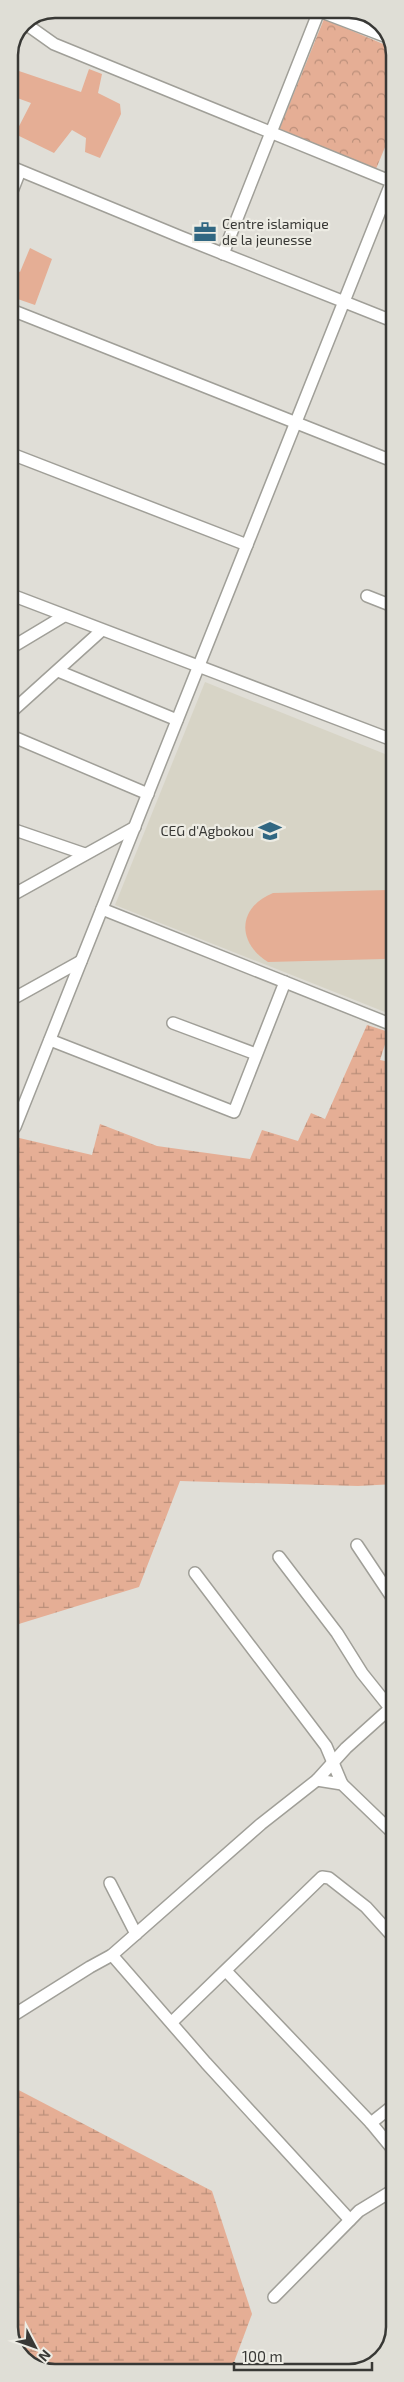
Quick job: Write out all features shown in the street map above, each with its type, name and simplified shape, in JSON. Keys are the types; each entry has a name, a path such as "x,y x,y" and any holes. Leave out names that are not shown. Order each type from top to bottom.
{"street":[{"path":"222,254 313,18"},
{"path":"337,18 381,35"},
{"path":"30,27 54,44 386,179"},
{"path":"17,170 386,319"},
{"path":"17,179 20,171"},
{"path":"17,1121 386,199"},
{"path":"17,313 386,458"},
{"path":"17,455 247,545"},
{"path":"367,596 386,603"},
{"path":"17,597 101,631 386,738"},
{"path":"17,644 64,616"},
{"path":"17,707 101,631"},
{"path":"58,670 177,720"},
{"path":"17,739 148,794"},
{"path":"17,892 135,827"},
{"path":"17,831 86,854"},
{"path":"102,909 386,1022"},
{"path":"17,996 81,961"},
{"path":"50,1040 234,1112 285,982"},
{"path":"173,1024 256,1054"},
{"path":"358,1545 386,1588"},
{"path":"279,1556 338,1633 362,1673 386,1699"},
{"path":"194,1573 326,1746 342,1784 386,1826"},
{"path":"18,2012 112,1955 262,1824 317,1780 346,1748 386,1712"},
{"path":"326,1746 346,1748"},
{"path":"317,1780 342,1784"},
{"path":"172,2022 322,1877 329,1878 366,1907 386,1929"},
{"path":"110,1883 136,1934"},
{"path":"112,1955 206,2063 350,2220"},
{"path":"226,1971 386,2141"},
{"path":"371,2123 386,2111"},
{"path":"274,2297 359,2211 386,2194"}],"shaded area":[{"name":"CEG d'Agbokou","path":"205,682 386,754 386,1012 115,905"}],"green space":[{"path":"324,19 385,45 386,145 376,169 279,130"},
{"path":"89,69 102,74 98,93 120,104 121,114 100,158 85,152 86,138 72,130 54,153 17,135 17,130 31,103 17,98 17,70 81,92"},
{"path":"30,248 52,259 35,305 17,299 17,271 20,272"},
{"path":"386,890 386,958 268,962 250,945 245,925 253,907 261,899 273,893"},
{"path":"367,1025 386,1031 386,1041 380,1060 386,1061 386,1484 358,1486 180,1481 139,1587 18,1624 17,1138 92,1155 100,1124 157,1146 250,1159 262,1130 298,1141 311,1113 325,1119"},
{"path":"18,2090 212,2191 252,2314 233,2364 52,2364 38,2361 28,2354 21,2344 18,2332"}],"place":[{"name":"Centre islamique de la jeunesse","path":"205,232"},
{"name":"CEG d'Agbokou","path":"270,831"}]}
